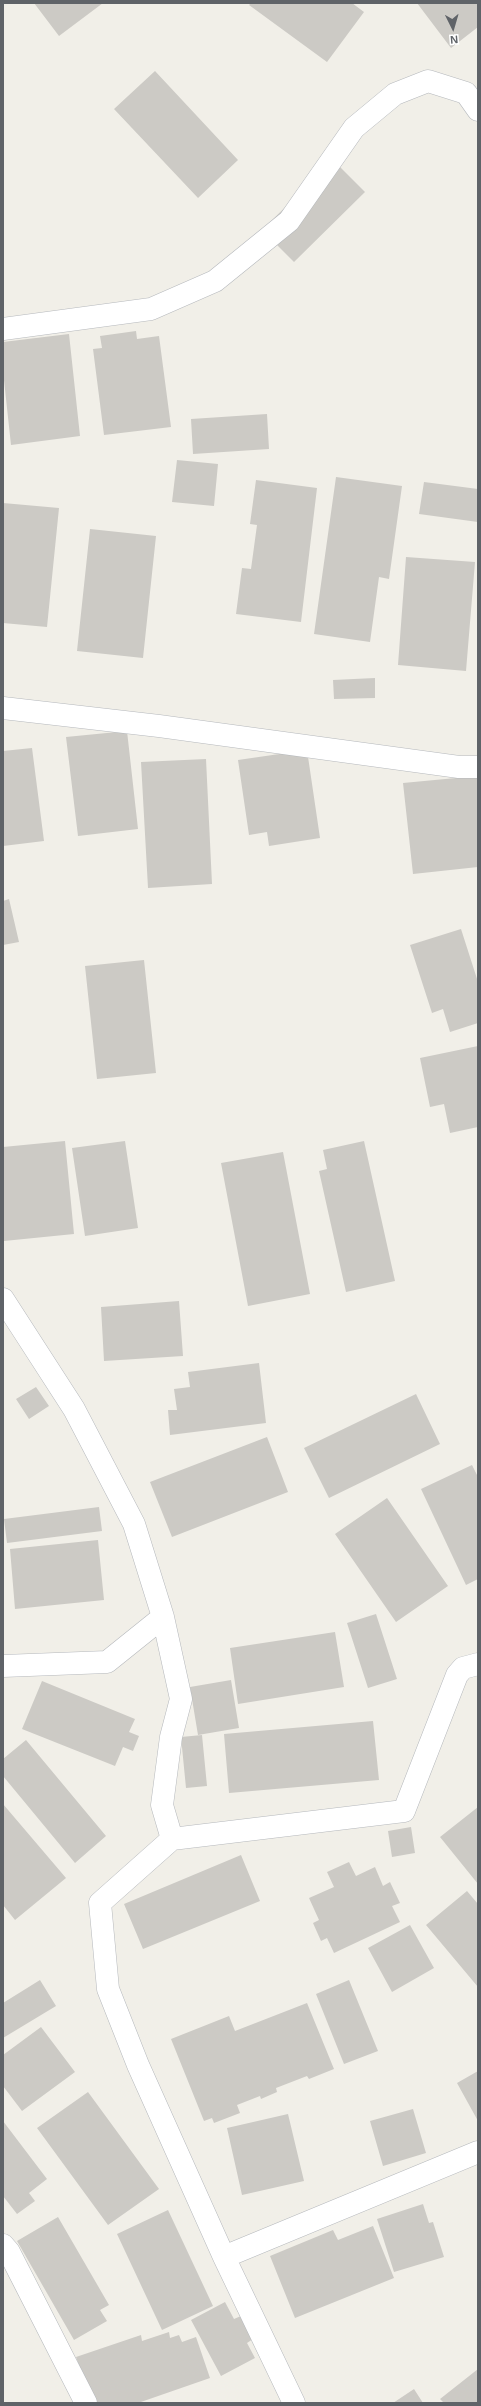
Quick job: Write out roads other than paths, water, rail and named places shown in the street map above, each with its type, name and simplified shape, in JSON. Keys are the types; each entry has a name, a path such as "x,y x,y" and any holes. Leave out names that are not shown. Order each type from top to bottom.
{"street":[{"path":"3,329 151,309 215,281 289,221 354,128 395,94 428,81 466,93 478,110"},
{"path":"3,708 159,726 458,767 478,767"},
{"path":"3,1300 74,1408 134,1524 163,1618 181,1699 171,1737 162,1805 172,1838"},
{"path":"3,1666 107,1662 163,1618"},
{"path":"294,2403 224,2257 138,2065 108,1989 100,1903 172,1838 404,1811 457,1675 463,1668 478,1664"},
{"path":"224,2257 478,2152"},
{"path":"3,2245 9,2252 86,2403"}]}
